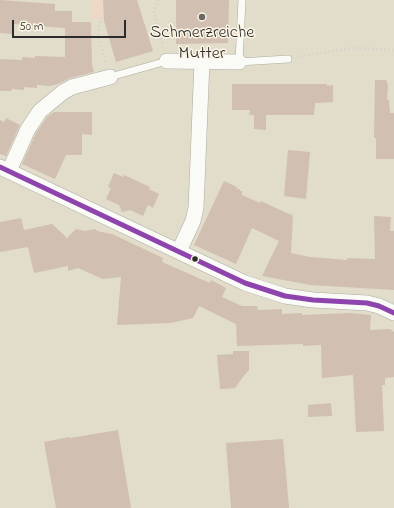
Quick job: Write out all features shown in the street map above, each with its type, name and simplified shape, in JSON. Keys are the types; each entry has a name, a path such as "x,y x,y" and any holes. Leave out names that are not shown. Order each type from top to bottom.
{"street":[{"path":"179,251 196,208 202,61"},
{"path":"167,62 239,62"},
{"path":"110,77 72,87 44,107 33,120 4,169 245,283 279,294 313,300 367,303 385,308 394,313"}],"lane":[{"path":"242,0 239,62 288,59"},
{"path":"110,77 167,62"}],"path":[{"path":"158,0 154,12 167,62"},
{"path":"101,18 98,35 110,77"},
{"path":"288,59 351,48 394,51"}],"shaded area":[{"path":"91,0 137,0 141,13 123,18 94,19 91,22"}],"building":[{"path":"0,0 55,4 55,11 72,11 72,22 91,22 92,65 94,72 70,78 50,86 37,85 37,88 24,87 24,90 12,89 11,91 0,91 0,59 22,60 22,57 35,58 35,56 65,57 65,28 13,24 12,34 0,33"},
{"path":"103,0 137,0 153,51 116,62 104,21"},
{"name":"Schmerzreiche Mutter","path":"176,0 229,0 228,43 176,44"},
{"path":"375,80 386,80 388,85 387,100 389,100 390,113 394,113 394,159 376,159 376,138 374,138"},
{"path":"232,84 333,85 333,102 315,103 314,115 266,115 266,130 254,129 254,115 249,115 250,110 232,110"},
{"path":"54,112 92,112 92,135 82,134 82,155 66,155 55,179 22,164 36,133 47,117"},
{"path":"6,118 20,125 6,156 0,154 0,120 4,122"},
{"path":"288,150 310,152 306,199 284,196"},
{"path":"114,173 123,177 124,175 150,187 149,189 159,194 153,208 148,205 143,216 130,210 122,212 119,205 106,199 111,188 108,187"},
{"path":"224,181 237,187 237,189 240,189 240,191 242,191 242,195 260,203 261,201 291,215 292,212 291,253 310,257 347,260 347,258 375,259 374,216 391,217 390,231 394,231 394,290 310,285 262,276 279,241 252,228 236,264 194,245"},
{"path":"21,218 24,230 52,224 66,237 66,239 76,229 85,231 95,229 97,231 112,234 163,258 162,262 210,283 211,280 226,288 222,297 242,306 257,306 258,310 282,309 282,314 302,313 302,315 350,313 371,315 370,330 390,329 394,332 394,377 385,378 385,385 382,385 384,431 356,432 353,375 322,378 321,345 303,346 303,344 237,346 236,324 199,306 193,318 171,323 117,325 121,277 103,279 78,268 68,271 68,266 34,273 28,247 0,252 0,222"},
{"path":"233,351 249,351 249,370 235,388 220,389 217,355 233,354"},
{"path":"331,403 332,416 308,417 308,405"},
{"path":"118,430 131,508 56,508 44,442"},
{"path":"283,439 289,508 231,508 226,443"}],"transit line":[{"path":"0,167 245,283 285,296 313,300 367,303 379,306 394,313"}],"place":[{"name":"Schmerzreiche Mutter","path":"202,17"}]}
